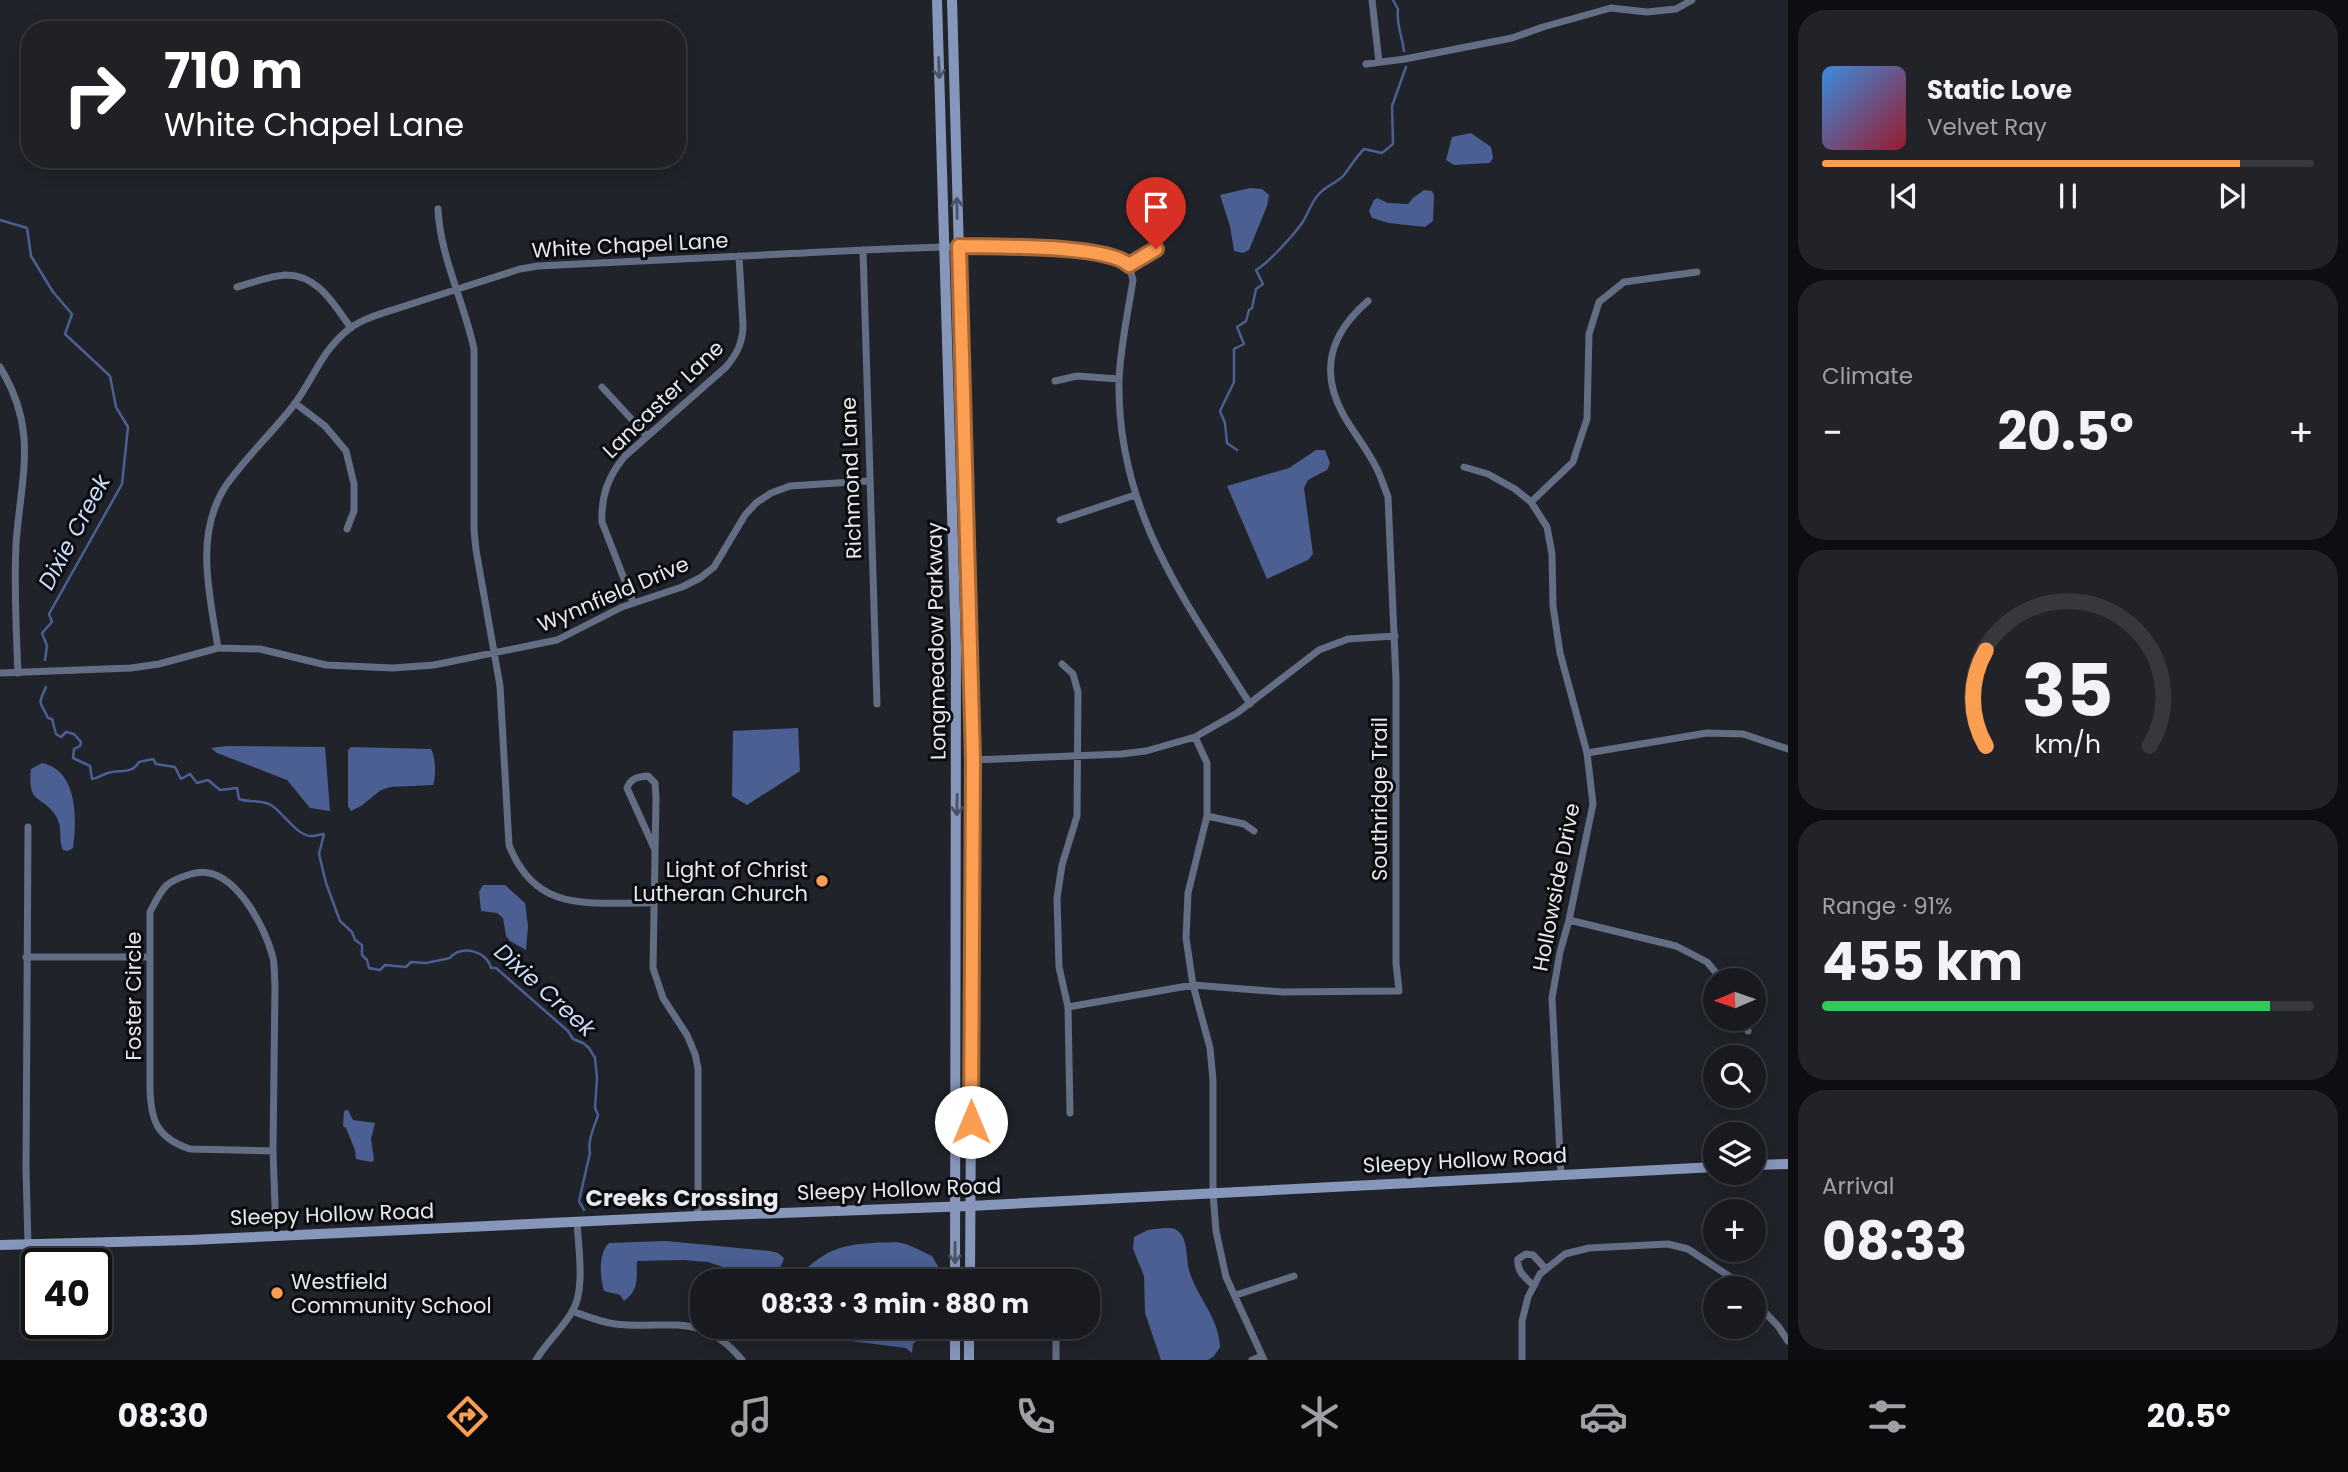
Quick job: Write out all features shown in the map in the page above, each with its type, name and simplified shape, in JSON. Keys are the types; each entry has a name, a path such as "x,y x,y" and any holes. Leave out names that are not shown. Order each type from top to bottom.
{"street":[{"name":"Longmeadow Parkway","path":"937,0 957,648 955,1269"},
{"name":"Longmeadow Parkway","path":"952,0 973,760 970,1269"},
{"path":"1372,0 1378,62"},
{"path":"1366,64 1512,38 1611,8 1647,12 1675,9 1692,0"},
{"path":"438,209 441,240 474,349 474,530 500,686 509,845 520,869 535,885 554,897 579,902 653,903"},
{"name":"White Chapel Lane","path":"218,648 207,574 207,542 211,522 225,488 295,404 322,357 351,328 384,313 520,269 538,266 945,246 1053,249 1114,257 1129,265"},
{"path":"1156,249 1129,265 1133,280 1119,379 1123,442 1135,495 1153,543 1170,577 1250,704"},
{"name":"Richmond Lane","path":"863,250 868,481 877,704"},
{"name":"Lancaster Lane","path":"633,602 602,522 606,487 613,470 647,436 726,367 739,349 743,325 739,256"},
{"path":"1464,467 1501,480 1531,502 1573,462 1587,419 1589,334 1599,302 1623,282 1697,272"},
{"path":"237,286 283,275 302,278 321,288 351,328"},
{"name":"Southridge Trail","path":"1068,1007 1193,985 1283,992 1399,991 1396,963 1395,636 1388,497 1378,470 1343,414 1333,389 1330,362 1337,338 1350,317 1368,301"},
{"path":"0,367 11,386 25,435 26,456 15,574 18,673"},
{"path":"1055,381 1077,376 1119,379"},
{"path":"602,387 647,436"},
{"path":"295,404 326,426 346,450 354,484 354,511 347,529"},
{"name":"Wynnfield Drive","path":"0,673 131,668 159,664 218,648 260,649 326,666 360,668 434,666 495,654 557,640 633,602 682,587 707,573 725,551 745,515 771,493 790,486 868,481"},
{"path":"1060,520 1135,495"},
{"name":"Hollowside Drive","path":"1531,502 1547,527 1552,554 1553,606 1560,653 1587,753 1593,804 1552,998 1561,1175"},
{"path":"973,760 1146,751 1195,737 1250,704 1308,657 1327,647 1356,638 1395,636"},
{"path":"1062,664 1073,674 1078,692 1077,816 1062,865 1057,898 1059,967 1068,1007 1070,1113"},
{"path":"1587,753 1707,733 1743,734 1788,749"},
{"path":"1195,737 1207,763 1207,816 1200,836 1187,903 1186,937 1193,985 1210,1048 1216,1231 1226,1277 1263,1358 1252,1360"},
{"path":"655,850 627,788 630,781 637,776 648,776 655,783 655,850 653,968 663,998 687,1035 698,1068 698,1216"},
{"path":"1207,816 1244,824 1254,831"},
{"path":"28,827 28,1244"},
{"name":"Foster Circle","path":"273,1151 190,1149 164,1136 155,1123 150,1097 150,912 162,887 197,872 216,873 247,901 273,958 276,1234"},
{"path":"1569,920 1676,946 1707,962 1712,968"},
{"path":"26,957 149,957"},
{"path":"1766,1165 1788,1164"},
{"name":"Sleepy Hollow Road","path":"0,1245 190,1240 276,1234 970,1206 1703,1168"},
{"path":"536,1360 578,1299 577,1221"},
{"path":"1522,1360 1522,1321 1528,1297 1540,1274 1565,1254 1589,1248 1668,1244 1688,1248 1729,1276"},
{"path":"1534,1286 1521,1272 1517,1265 1518,1259 1526,1254 1533,1255 1546,1269"},
{"path":"1236,1295 1294,1276"},
{"path":"572,1311 617,1324 680,1324 695,1327 711,1332 742,1360"},
{"path":"1766,1314 1788,1341"},
{"path":"955,1339 955,1360"},
{"path":"969,1339 969,1360"},
{"path":"1056,1339 1056,1360"}],"water":[{"path":"1471,133 1491,147 1493,158 1490,163 1454,165 1446,160 1452,137"},
{"path":"1250,188 1262,189 1269,195 1249,250 1243,253 1234,251 1230,226 1220,195"},
{"path":"1424,190 1432,191 1434,195 1433,221 1425,227 1372,218 1369,211 1377,198 1388,203 1408,204"},
{"path":"1316,450 1325,450 1330,463 1327,470 1308,480 1304,488 1313,554 1308,560 1267,579 1227,486 1289,468"},
{"path":"798,728 800,771 747,805 732,796 733,731"},
{"path":"325,747 330,811 310,808 287,780 217,753 211,748"},
{"path":"351,747 431,749 435,767 433,785 390,787 381,790 351,811 348,806 348,750"},
{"path":"42,763 63,775 69,786 75,824 73,848 68,851 63,850 56,816 31,789 31,769"},
{"path":"483,885 505,885 525,903 528,926 526,950 506,936 503,918 497,913 481,911 479,892"},
{"path":"348,1110 353,1120 375,1123 371,1139 372,1162 356,1159 355,1150 343,1126 344,1111"},
{"path":"1176,1229 1182,1235 1193,1280 1216,1326 1220,1347 1208,1360 1161,1360 1145,1313 1144,1276 1133,1249 1134,1237 1148,1230"},
{"path":"666,1241 770,1251 784,1258 778,1269 729,1269 708,1262 683,1260 637,1261 636,1283 633,1292 624,1301 620,1295 604,1291 602,1259 609,1243"},
{"path":"895,1242 909,1245 932,1256 939,1269 807,1269 830,1252 860,1244"},
{"path":"846,1339 919,1339 913,1344 912,1353 906,1348"}],"waterway":[{"path":"1393,0 1398,9 1398,25 1404,51"},
{"path":"1237,450 1227,443 1225,423 1220,411 1234,382 1234,349 1244,344 1237,327 1246,321 1256,289 1263,284 1256,270 1286,242 1302,223 1318,195 1344,175 1364,149 1382,153 1393,144 1392,106 1406,67"},
{"name":"Dixie Creek","path":"0,220 27,228 31,256 53,292 72,314 65,334 110,376 116,407 128,427 122,484 49,614 52,622 42,633 47,646 45,660"},
{"name":"Dixie Creek","path":"46,687 41,706 48,718 52,719 56,734 61,737 66,732 74,734 81,742 80,746 74,749 73,758 90,766 92,779 129,770 139,762 153,759 156,764 175,767 181,779 190,774 197,783 208,780 220,790 237,788 239,799 271,805 307,836 324,834 319,854 326,883 340,921 362,945 362,955 369,968 380,970 385,965 406,967 411,962 426,963 450,958 460,951 473,951 484,957 491,968 496,968 568,1031 573,1039 589,1048 595,1058 595,1108 598,1115 590,1138 590,1153 579,1201 584,1210"}],"place":[{"name":"Light of Christ Lutheran Church","path":"822,881"},
{"name":"Westfield Community School","path":"277,1293"}],"district":[{"name":"Creeks Crossing","path":"682,1198"}],"route":[{"path":"971,1122 973,760 959,246 1089,253 1114,257 1129,265 1156,249"}]}
